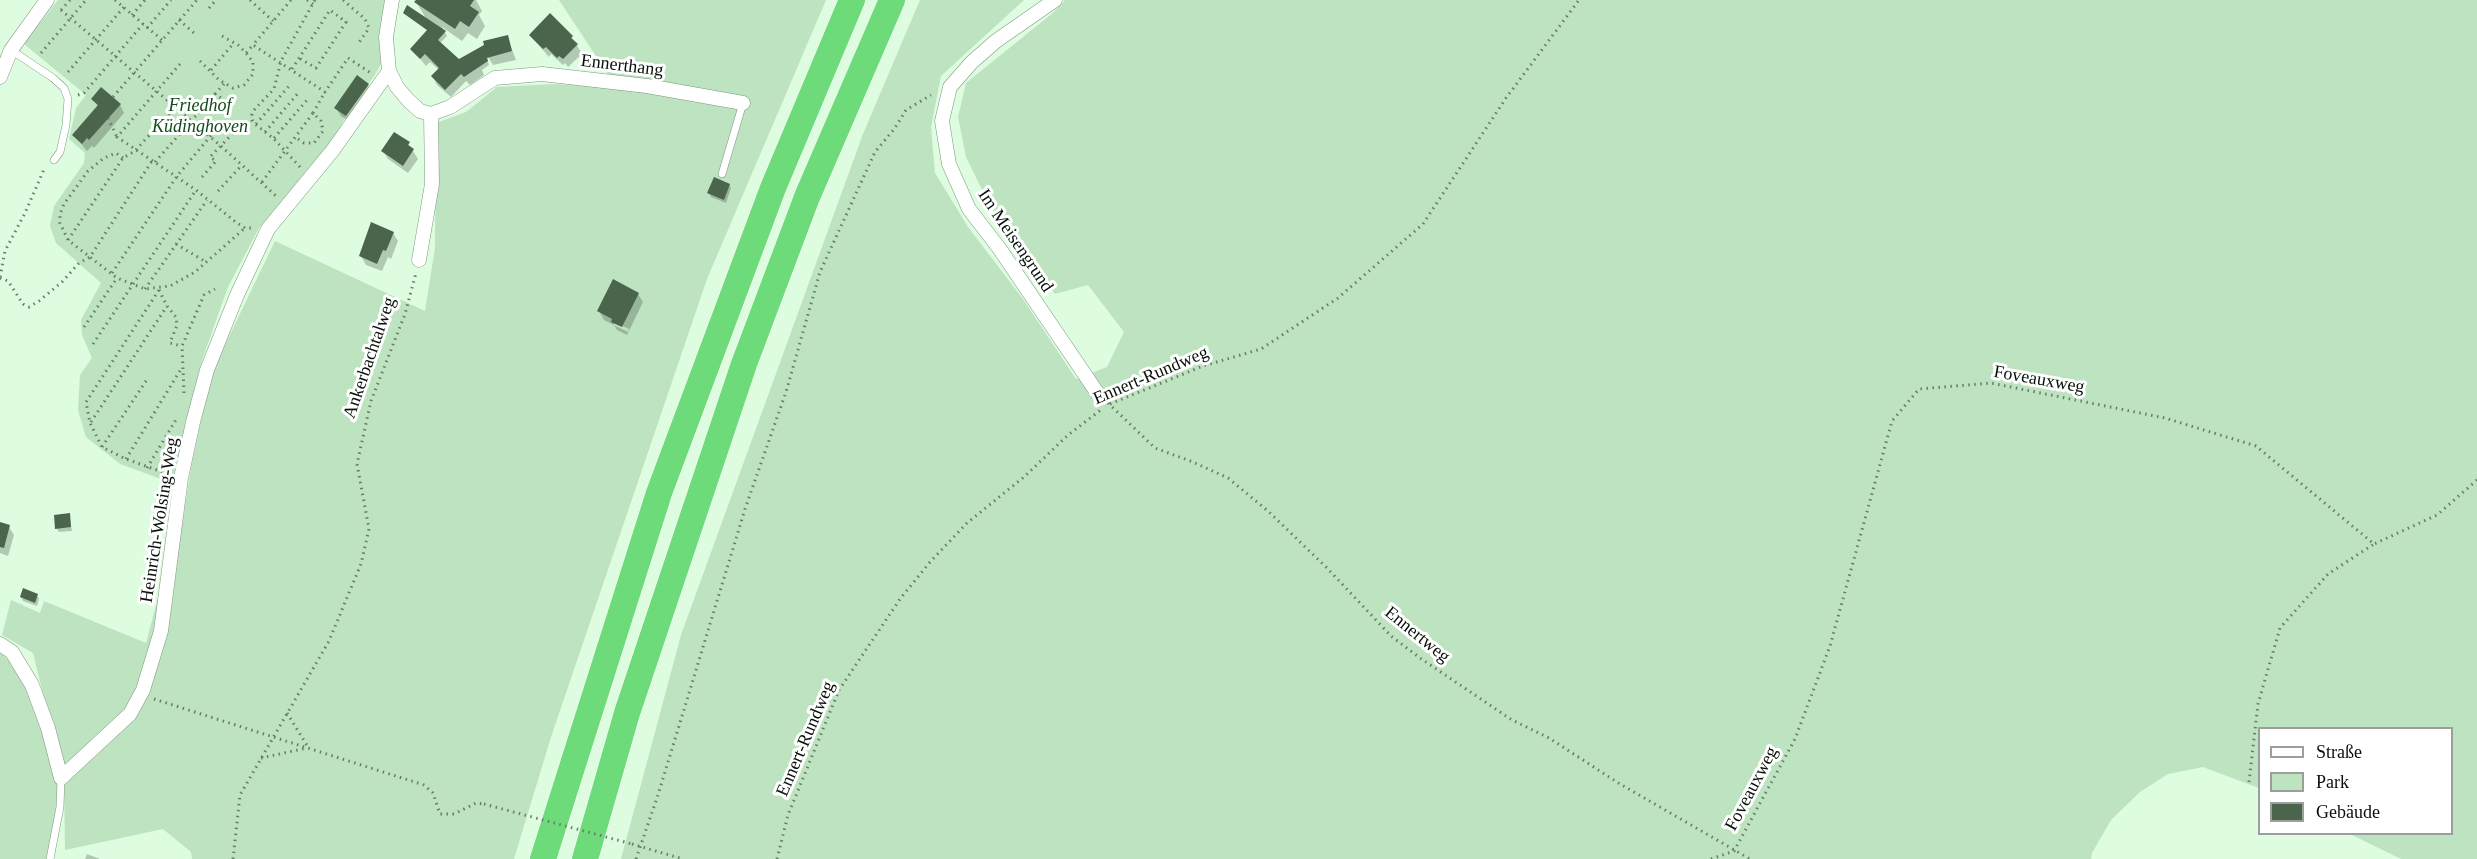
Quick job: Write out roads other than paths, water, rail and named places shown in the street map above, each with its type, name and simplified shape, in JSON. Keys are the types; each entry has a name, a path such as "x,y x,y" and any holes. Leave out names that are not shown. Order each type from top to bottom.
{"highway":[{"path":"543,859 659,493 773,188 852,0"},
{"path":"585,859 630,702 744,364 807,197 892,0"}],"street":[{"path":"0,77 6,46 47,0"},
{"path":"392,0 386,37 389,71 397,87 408,100 431,120 432,184 419,260"},
{"name":"Im Meisengrund","path":"1055,0 996,41 972,62 950,87 942,121 949,164 969,209 999,248 1098,394"},
{"name":"Heinrich-Wolsing-Weg","path":"61,778 130,714 143,690 161,631 181,478 194,422 207,370 237,295 268,229 333,150 389,71"},
{"name":"Ennerthang","path":"431,120 495,78 542,74 647,86 743,103"},
{"path":"0,644 12,652 32,685 48,728 61,778"}],"lane":[{"path":"6,46 64,88 68,99 66,125 60,152 54,160"},
{"name":"Ennerthang","path":"722,174 743,103"},
{"path":"50,859 60,807 61,778"}],"park label":[{"name":"Friedhof Küdinghoven","path":"200,116"}]}
